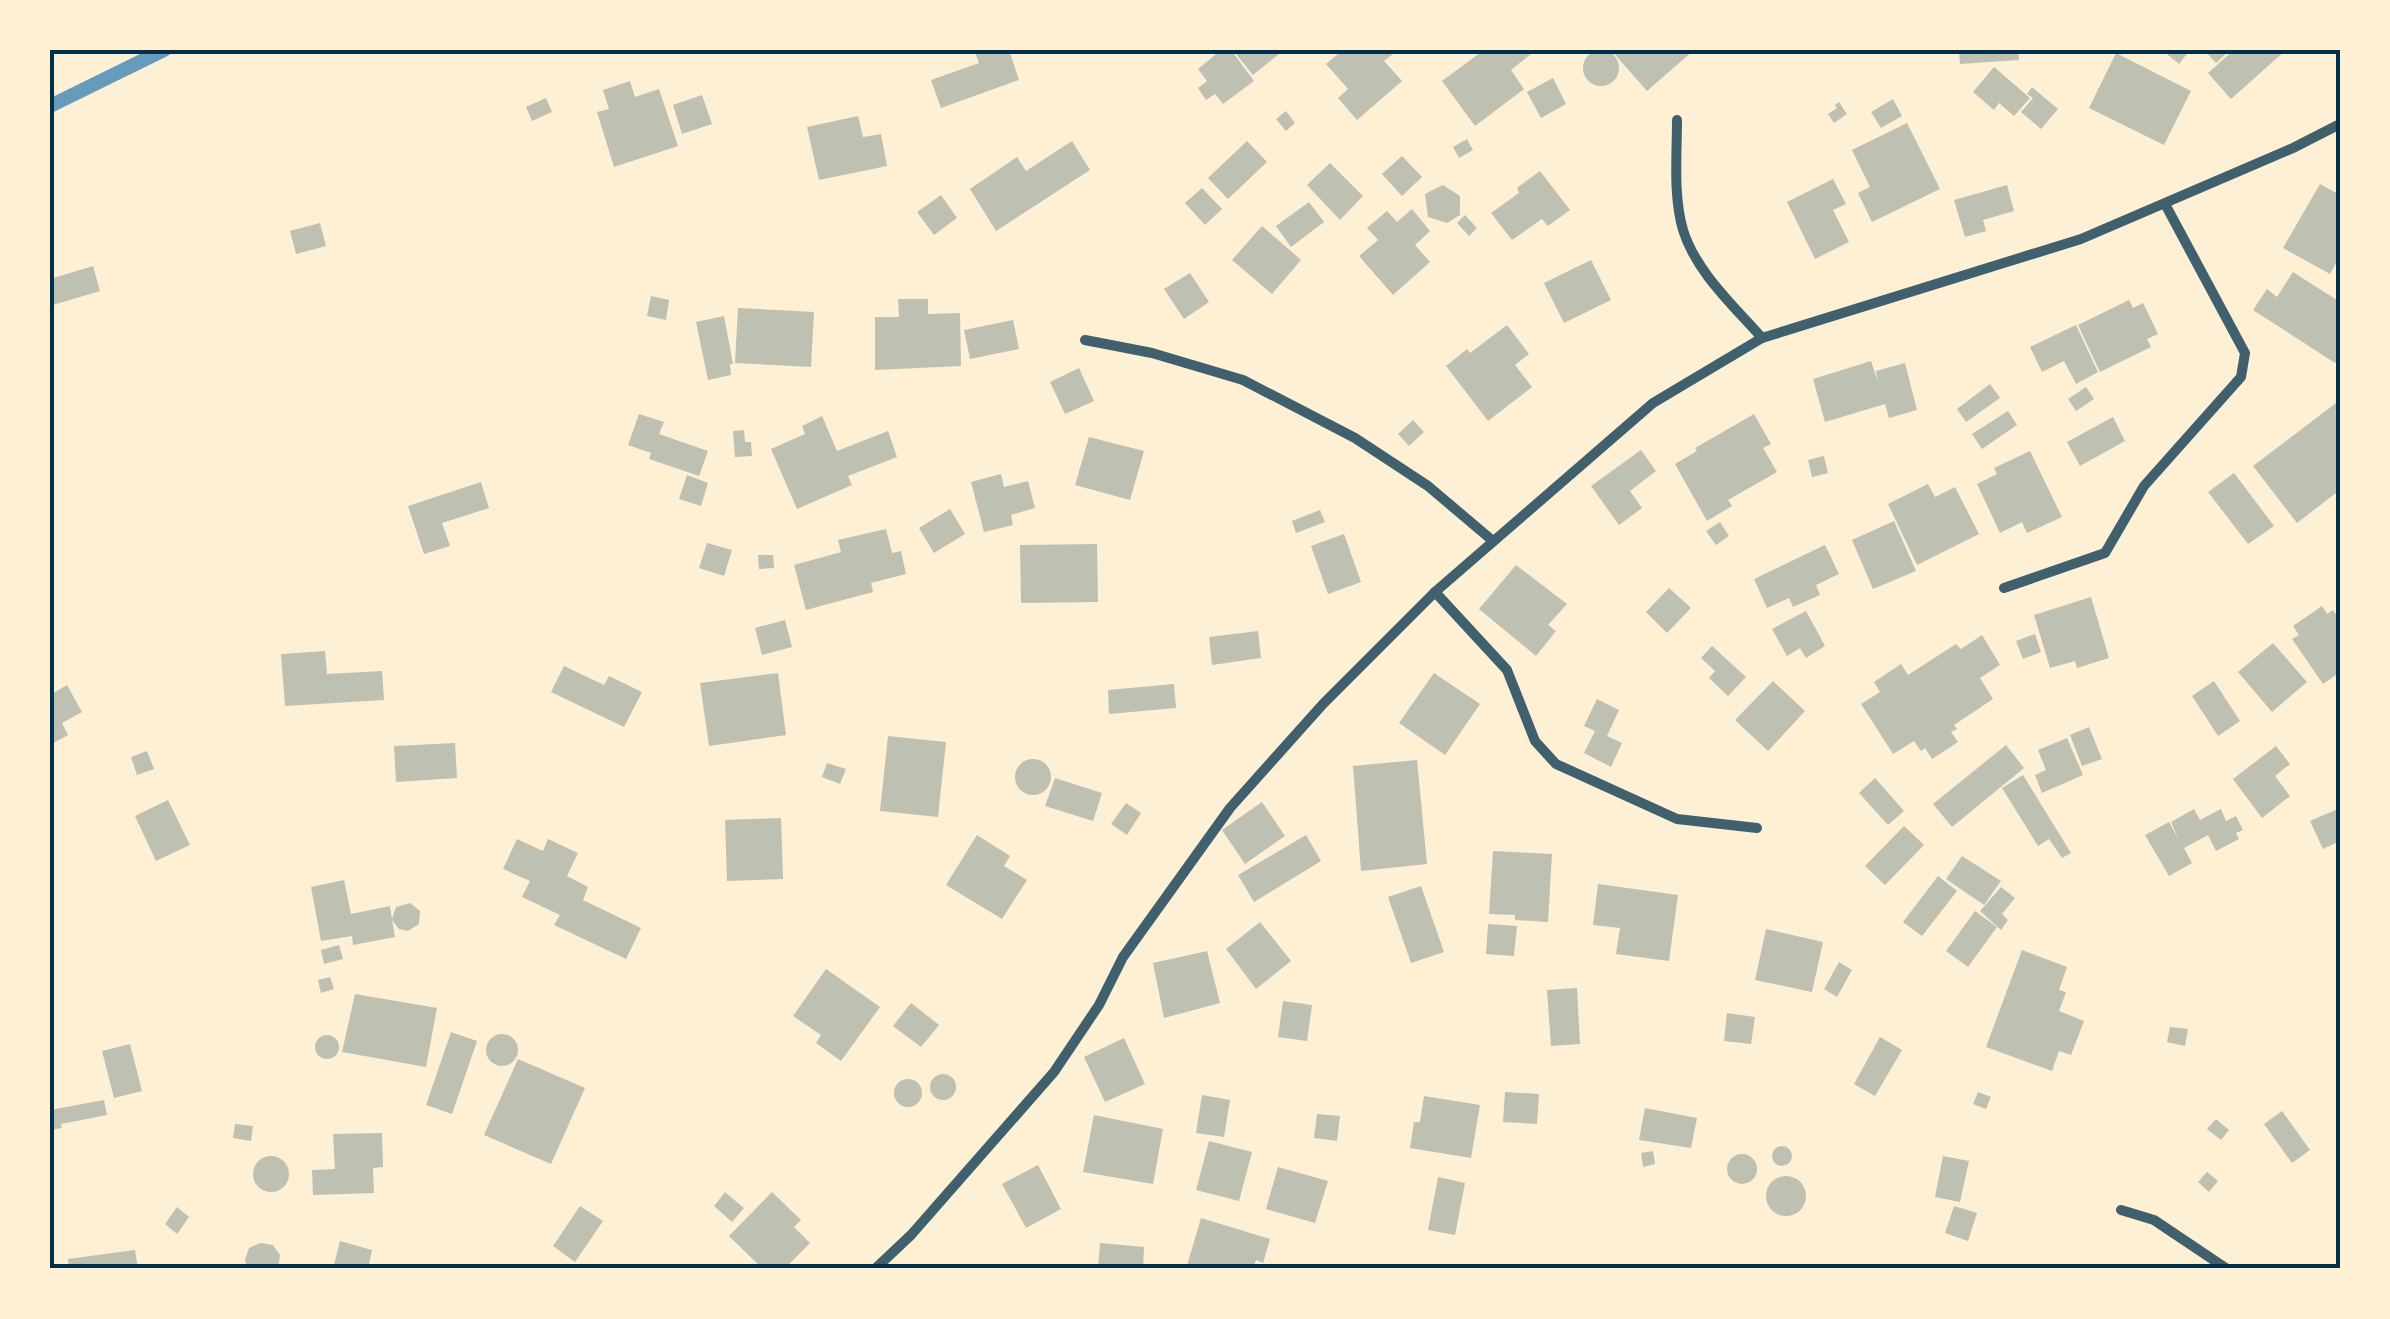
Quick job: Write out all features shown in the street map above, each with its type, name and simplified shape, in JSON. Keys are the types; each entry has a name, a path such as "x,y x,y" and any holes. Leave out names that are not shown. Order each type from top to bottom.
{"street":[{"path":"1678,120 1676,185 1684,231 1703,269 1762,338"},
{"path":"875,1269 910,1235 1054,1072 1099,1005 1122,957 1230,808 1323,704 1435,592 1652,403 1762,338 2081,239 2340,124"},
{"path":"2004,588 2105,553 2144,486 2241,376 2245,353 2165,204"},
{"path":"1085,340 1168,357 1243,380 1355,438 1428,486 1492,541"},
{"path":"1435,592 1508,670 1535,741 1556,764 1677,819 1756,828"},
{"path":"2120,1210 2154,1220 2227,1269"}],"building":[{"path":"974,50 1009,50 1019,80 941,108 931,80 979,63"},
{"path":"1221,50 1231,50 1254,81 1223,104 1215,94 1206,100 1198,88 1207,81 1198,69"},
{"path":"1241,50 1284,50 1253,75 1236,54"},
{"path":"1343,50 1390,50 1393,54 1384,61 1402,81 1357,120 1338,98 1348,89 1326,64"},
{"path":"1484,50 1528,50 1531,54 1511,70 1524,89 1475,126 1442,81"},
{"path":"1601,50 1614,55 1619,68 1614,81 1601,86 1588,81 1583,68 1588,55"},
{"path":"1611,50 1694,50 1647,91"},
{"path":"1959,50 2018,50 2019,60 1960,64"},
{"path":"2162,50 2190,50 2179,64"},
{"path":"2204,50 2230,50 2216,63"},
{"path":"2234,50 2286,50 2231,99 2208,73"},
{"path":"2116,53 2191,91 2164,145 2089,108"},
{"path":"1994,67 2030,98 2014,116 1999,103 1994,110 1973,92"},
{"path":"1553,78 1566,104 1541,118 1527,92"},
{"path":"630,81 635,97 659,89 678,146 614,167 597,112 609,109 603,90"},
{"path":"2032,87 2058,109 2041,129 2021,112 2033,98 2027,94"},
{"path":"702,95 712,124 682,134 673,105"},
{"path":"546,98 552,112 532,121 526,107"},
{"path":"1893,99 1902,116 1881,128 1871,112"},
{"path":"1839,102 1847,114 1834,123 1828,114"},
{"path":"1286,111 1295,123 1286,131 1276,119"},
{"path":"858,116 863,137 881,134 887,166 819,180 807,127"},
{"path":"1907,123 1940,189 1872,222 1858,193 1870,187 1852,150"},
{"path":"1467,139 1473,150 1459,158 1453,147"},
{"path":"1072,141 1090,170 996,231 970,189 1017,157 1026,171"},
{"path":"1247,141 1267,162 1228,199 1208,178"},
{"path":"1402,156 1422,177 1402,196 1382,174"},
{"path":"1330,163 1363,196 1340,220 1307,185"},
{"path":"1540,171 1570,210 1548,226 1542,219 1512,240 1491,213 1519,193 1517,188"},
{"path":"1833,179 1846,204 1833,210 1849,242 1815,259 1787,202"},
{"path":"2320,184 2340,195 2336,207 2340,209 2340,256 2330,274 2283,248"},
{"path":"1443,185 1460,196 1460,215 1447,223 1428,217 1425,194"},
{"path":"2007,185 2014,211 1983,220 1986,231 1965,237 1954,200"},
{"path":"1202,188 1222,209 1205,225 1185,203"},
{"path":"941,195 957,218 934,235 917,212"},
{"path":"1309,202 1324,222 1291,247 1276,226"},
{"path":"1412,209 1430,231 1415,245 1430,262 1393,295 1359,256 1378,240 1367,228 1387,211 1397,222"},
{"path":"1465,215 1477,228 1469,236 1457,223"},
{"path":"320,223 326,246 296,254 290,231"},
{"path":"1262,226 1301,260 1272,294 1232,260"},
{"path":"1591,260 1611,300 1564,323 1544,283"},
{"path":"93,266 100,291 53,305 50,279"},
{"path":"2293,272 2340,302 2340,356 2335,363 2253,310 2267,289 2277,297"},
{"path":"1190,273 1209,302 1184,319 1164,289"},
{"path":"651,296 669,300 666,320 647,316"},
{"path":"898,299 928,299 928,314 960,313 961,366 875,370 875,317 899,317"},
{"path":"2129,300 2133,308 2143,303 2158,334 2147,339 2151,347 2100,372 2078,325"},
{"path":"738,308 814,312 811,367 735,363"},
{"path":"724,316 733,364 731,375 708,380 696,322"},
{"path":"1013,320 1019,349 970,359 964,330"},
{"path":"1507,325 1529,354 1515,365 1532,387 1488,421 1446,366"},
{"path":"2076,325 2098,372 2076,384 2064,361 2042,372 2030,347"},
{"path":"1871,361 1878,382 1876,371 1905,363 1917,410 1889,418 1885,404 1825,422 1813,379"},
{"path":"1079,368 1094,401 1065,414 1050,382"},
{"path":"1990,384 2000,398 1966,422 1957,409"},
{"path":"2086,387 2094,399 2076,411 2068,399"},
{"path":"2340,400 2340,499 2336,493 2297,523 2253,466"},
{"path":"2008,411 2017,425 1982,449 1972,434"},
{"path":"639,414 664,422 659,434 708,451 699,476 649,459 651,453 628,445"},
{"path":"1754,414 1771,444 1763,448 1777,472 1728,500 1732,506 1707,521 1675,464"},
{"path":"822,416 837,451 888,431 897,457 848,476 852,485 797,509 771,449 805,434 802,426"},
{"path":"2113,417 2125,441 2080,466 2067,442"},
{"path":"1413,420 1424,432 1409,446 1398,434"},
{"path":"744,430 745,442 751,442 752,456 735,457 733,431"},
{"path":"1089,437 1144,451 1130,500 1075,485"},
{"path":"1641,450 1656,471 1630,491 1642,508 1619,525 1591,486"},
{"path":"2030,451 2062,517 2027,533 2022,522 2000,533 1977,484 1997,474 1994,468"},
{"path":"1824,456 1828,473 1812,477 1808,460"},
{"path":"2234,473 2274,526 2248,544 2208,492"},
{"path":"1001,474 1004,487 1028,481 1035,508 1011,515 1013,525 984,532 971,482"},
{"path":"687,475 708,483 701,506 679,499"},
{"path":"481,482 489,508 442,523 450,546 424,554 408,506"},
{"path":"1928,484 1935,497 1955,487 1979,534 1917,565 1888,504"},
{"path":"950,509 965,534 934,553 919,528"},
{"path":"1320,510 1325,522 1296,533 1292,521"},
{"path":"1894,521 1916,571 1873,589 1852,540"},
{"path":"1720,522 1729,536 1716,545 1706,531"},
{"path":"886,529 892,553 901,551 906,574 871,583 873,592 806,610 794,565 841,552 838,540"},
{"path":"1344,534 1361,582 1328,594 1311,546"},
{"path":"707,543 732,550 724,576 699,568"},
{"path":"1097,544 1098,602 1021,603 1020,545"},
{"path":"1825,545 1839,574 1816,585 1820,595 1793,607 1789,598 1767,608 1754,579"},
{"path":"758,555 773,555 774,568 759,569"},
{"path":"1516,565 1567,604 1548,625 1556,631 1536,656 1479,609"},
{"path":"1669,588 1691,608 1667,633 1646,612"},
{"path":"2091,597 2109,658 2077,668 2075,661 2050,668 2034,615"},
{"path":"2322,606 2327,614 2333,610 2340,620 2340,672 2323,684 2292,639 2299,635 2293,626"},
{"path":"1806,611 1825,646 1806,658 1800,648 1787,656 1772,629"},
{"path":"785,620 792,647 762,655 755,628"},
{"path":"1258,631 1261,658 1212,665 1209,637"},
{"path":"2035,634 2041,652 2023,659 2016,641"},
{"path":"1982,635 2000,665 1980,678 1993,699 1954,725 1957,729 1951,732 1958,742 1932,759 1914,741 1893,754 1861,704 1880,692 1874,682 1901,664 1908,675 1956,644 1961,649"},
{"path":"2273,643 2307,682 2272,712 2238,672"},
{"path":"1712,646 1746,677 1728,696 1709,678 1715,671 1701,658"},
{"path":"325,651 327,674 382,671 384,700 285,706 281,654"},
{"path":"564,666 604,685 609,676 642,692 624,727 551,692"},
{"path":"778,673 786,735 709,746 700,683"},
{"path":"1434,673 1480,704 1445,755 1399,723"},
{"path":"1773,681 1805,711 1768,751 1735,720"},
{"path":"2214,681 2240,721 2218,736 2192,696"},
{"path":"1174,684 1176,708 1109,714 1108,690"},
{"path":"67,685 82,712 62,723 68,735 50,745 50,695"},
{"path":"1597,699 1619,710 1607,736 1622,743 1611,767 1584,753 1595,731 1584,726"},
{"path":"2089,727 2102,759 2082,766 2070,735"},
{"path":"888,736 946,742 938,817 880,811"},
{"path":"2067,738 2083,775 2042,793 2035,775 2046,770 2038,750"},
{"path":"455,743 457,778 396,782 394,746"},
{"path":"2006,745 2024,768 1952,827 1933,804"},
{"path":"2276,746 2290,764 2275,776 2290,796 2262,818 2233,779"},
{"path":"147,751 154,769 137,775 131,757"},
{"path":"1033,759 1045,765 1051,777 1045,789 1033,795 1021,789 1015,777 1021,765"},
{"path":"1417,760 1427,864 1361,871 1353,766"},
{"path":"827,763 846,769 840,784 822,777"},
{"path":"2023,775 2071,853 2062,858 2049,839 2038,846 2002,788"},
{"path":"1055,778 1102,793 1093,821 1045,806"},
{"path":"1875,778 1904,811 1888,825 1859,793"},
{"path":"168,800 190,845 156,861 135,816"},
{"path":"1262,802 1285,836 1245,864 1222,830"},
{"path":"1126,803 1141,813 1127,835 1111,824"},
{"path":"2340,808 2340,841 2323,849 2310,821"},
{"path":"2194,809 2200,820 2221,809 2226,821 2236,816 2243,830 2236,833 2239,839 2216,851 2208,835 2184,848 2192,863 2169,876 2145,835 2169,822 2179,840 2171,822"},
{"path":"781,818 783,879 727,881 725,820"},
{"path":"1904,826 1924,845 1885,885 1865,866"},
{"path":"977,835 1010,856 1004,866 1027,880 1002,919 946,885"},
{"path":"1306,835 1321,861 1254,902 1238,875"},
{"path":"517,839 543,851 548,839 578,853 567,876 588,887 583,900 641,928 626,959 554,925 560,915 522,897 530,881 503,869"},
{"path":"1493,851 1552,854 1548,922 1489,914"},
{"path":"1962,856 2001,881 1984,905 1946,879"},
{"path":"1938,876 1957,891 1922,936 1903,922"},
{"path":"344,880 351,914 390,906 392,919 396,907 410,903 420,911 419,924 408,931 399,929 392,920 395,937 353,945 352,936 321,941 311,887"},
{"path":"1598,884 1678,895 1669,961 1616,954 1620,928 1593,925"},
{"path":"1421,886 1444,952 1411,963 1388,897"},
{"path":"2001,887 2015,898 2002,914 2008,920 2001,930 1980,911"},
{"path":"1975,911 1997,927 1968,967 1946,951"},
{"path":"1260,922 1291,961 1256,989 1226,949"},
{"path":"1488,924 1517,926 1514,956 1486,954"},
{"path":"1766,929 1823,942 1812,992 1755,980"},
{"path":"339,945 343,959 324,964 321,950"},
{"path":"2022,950 2067,967 2059,990 2066,992 2059,1011 2084,1021 2071,1055 2059,1051 2052,1071 1986,1047"},
{"path":"1207,951 1220,1003 1164,1018 1153,963"},
{"path":"1839,962 1852,970 1837,997 1824,989"},
{"path":"826,969 880,1007 841,1061 816,1043 821,1035 793,1016"},
{"path":"330,977 334,989 321,993 318,980"},
{"path":"1577,988 1580,1044 1551,1046 1547,990"},
{"path":"355,994 437,1008 426,1067 342,1052"},
{"path":"1283,1001 1312,1005 1307,1041 1278,1037"},
{"path":"911,1003 939,1025 921,1047 893,1026"},
{"path":"1727,1013 1755,1017 1751,1044 1724,1041"},
{"path":"2170,1027 2188,1029 2185,1046 2167,1042"},
{"path":"451,1032 477,1041 452,1114 426,1105"},
{"path":"502,1034 513,1039 518,1050 513,1061 502,1066 491,1061 486,1050 491,1039"},
{"path":"327,1035 339,1047 327,1059 315,1047"},
{"path":"1880,1037 1902,1050 1875,1096 1854,1084"},
{"path":"1124,1038 1145,1084 1105,1102 1084,1057"},
{"path":"130,1044 142,1091 114,1098 102,1051"},
{"path":"518,1059 585,1088 551,1164 484,1135"},
{"path":"943,1074 952,1078 956,1087 952,1096 943,1100 934,1096 930,1087 934,1078"},
{"path":"908,1079 918,1083 922,1093 918,1103 908,1107 898,1103 894,1093 898,1083"},
{"path":"1505,1092 1539,1094 1537,1124 1503,1122"},
{"path":"1978,1092 1991,1097 1986,1109 1973,1104"},
{"path":"1202,1095 1230,1100 1224,1137 1196,1133"},
{"path":"1424,1096 1480,1105 1471,1158 1410,1148"},
{"path":"104,1100 107,1115 61,1124 62,1128 50,1130 50,1110"},
{"path":"1645,1108 1697,1118 1691,1148 1639,1140"},
{"path":"2282,1111 2310,1150 2292,1163 2264,1124"},
{"path":"1317,1114 1340,1116 1337,1141 1314,1138"},
{"path":"1094,1115 1163,1129 1153,1184 1083,1172"},
{"path":"2216,1119 2229,1130 2221,1140 2207,1129"},
{"path":"235,1124 253,1126 251,1141 233,1138"},
{"path":"382,1133 383,1167 373,1168 374,1193 313,1195 312,1170 335,1169 333,1134"},
{"path":"1209,1141 1252,1152 1239,1201 1196,1190"},
{"path":"1782,1146 1792,1156 1782,1166 1772,1156"},
{"path":"1653,1151 1655,1164 1643,1167 1641,1153"},
{"path":"1742,1154 1753,1158 1757,1169 1753,1180 1742,1184 1731,1180 1727,1169 1731,1158"},
{"path":"271,1156 284,1161 289,1174 284,1187 271,1192 258,1187 253,1174 258,1161"},
{"path":"1943,1156 1969,1161 1960,1202 1935,1197"},
{"path":"1038,1165 1061,1209 1026,1228 1002,1184"},
{"path":"1278,1167 1328,1181 1315,1223 1266,1209"},
{"path":"2207,1172 2218,1181 2209,1192 2198,1182"},
{"path":"1786,1176 1800,1182 1806,1196 1800,1210 1786,1216 1772,1210 1766,1196 1772,1182"},
{"path":"1438,1177 1465,1183 1455,1235 1428,1230"},
{"path":"725,1192 744,1208 732,1222 714,1206"},
{"path":"772,1192 801,1220 794,1227 810,1243 784,1269 763,1269 729,1236"},
{"path":"580,1206 603,1221 575,1262 553,1246"},
{"path":"1954,1206 1977,1213 1968,1241 1945,1233"},
{"path":"177,1207 189,1217 177,1234 165,1224"},
{"path":"1201,1218 1270,1239 1263,1263 1256,1260 1253,1269 1186,1269"},
{"path":"340,1241 372,1250 368,1269 333,1269"},
{"path":"260,1243 273,1245 280,1255 278,1269 247,1269 249,1248"},
{"path":"1100,1243 1144,1247 1143,1269 1098,1269"},
{"path":"135,1250 138,1269 69,1269 68,1259"}],"waterway":[{"path":"50,106 164,50"}]}
